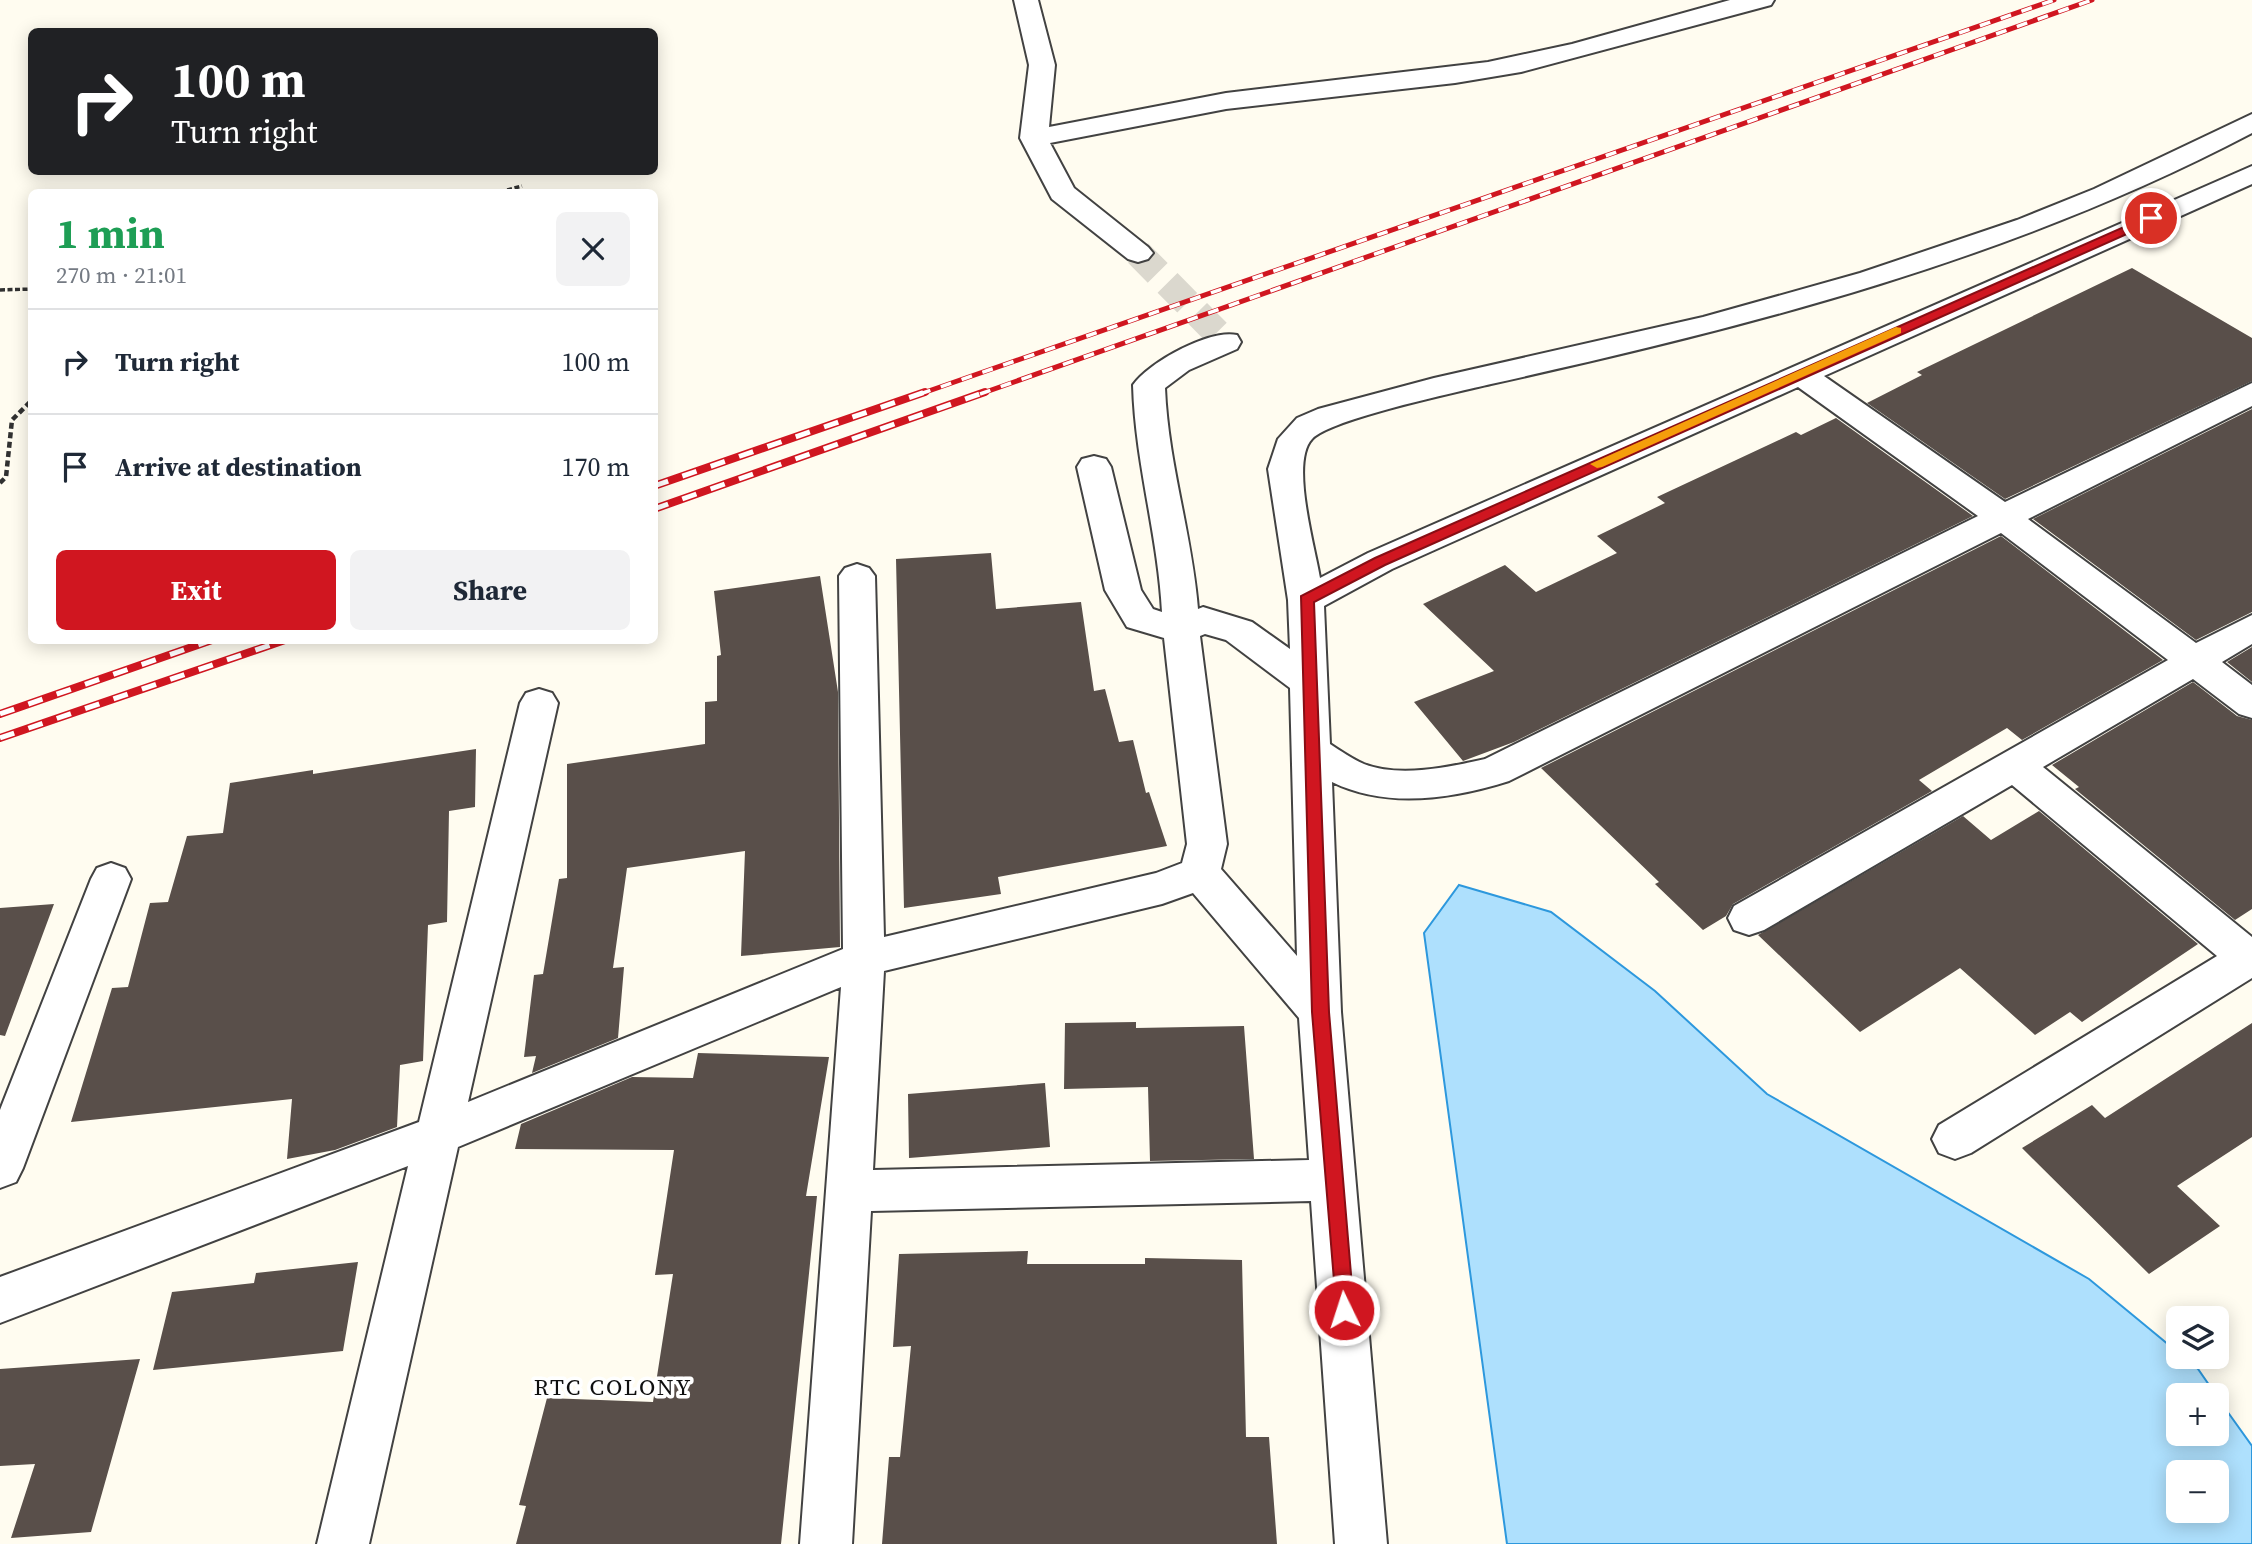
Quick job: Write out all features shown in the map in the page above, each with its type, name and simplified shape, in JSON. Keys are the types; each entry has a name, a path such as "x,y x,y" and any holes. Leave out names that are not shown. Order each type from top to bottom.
{"street":[{"path":"1026,0 1042,65 1034,138 1062,192 1138,253"},
{"path":"1034,138 1253,97 1395,83 1520,64 1607,42 1686,17 1762,0"},
{"path":"1361,1544 1320,1012 1306,600 1285,469 1287,448 1308,425 1434,386 1609,350 1853,286 1939,257 2126,184 2197,152 2252,122"},
{"path":"2197,152 2252,174"},
{"path":"1306,600 1380,561 2252,174"},
{"path":"2126,184 2177,207"},
{"path":"1200,873 1207,844 1181,630 1177,563 1156,459 1149,385 1178,363 1226,342"},
{"path":"1799,373 2005,519 2252,704"},
{"path":"1312,752 1357,777 1392,785 1459,780 1494,771 2005,519 2252,393"},
{"path":"1094,467 1123,590 1140,618 1181,630 1203,620 1240,631 1310,683"},
{"path":"826,1544 864,959 857,576"},
{"path":"1749,918 2252,628"},
{"path":"343,1544 539,704"},
{"path":"1955,1139 2250,960 2013,764"},
{"path":"0,1300 437,1135 864,959 1161,888 1200,873"},
{"path":"1200,873 1320,1012"},
{"path":"0,1168 111,879"},
{"path":"849,1191 1334,1180"}],"path":[{"path":"0,290 28,289"},
{"path":"0,483 6,477 12,420 28,404"}],"water":[{"path":"1459,885 1551,912 1655,991 1767,1094 2089,1279 2166,1343 2166,1369 2198,1369 2208,1383 2166,1383 2166,1446 2229,1446 2229,1414 2252,1446 2252,1544 1507,1544 1424,933"}],"building":[{"path":"2132,268 2252,338 2252,381 2005,499 1867,403 1922,375 1917,372"},
{"path":"2252,409 2252,612 2196,640 2033,519"},
{"path":"1836,418 1973,516 1514,742 1463,761 1414,702 1494,671 1423,604 1505,565 1536,592 1617,553 1597,536 1665,503 1657,497 1796,432 1801,435"},
{"path":"2001,536 2163,660 2022,740 2007,728 1919,780 1932,791 1733,904 1726,916 1703,930 1655,884 1659,882 1541,768"},
{"path":"991,553 996,609 1081,602 1094,691 1105,689 1119,742 1133,740 1146,793 1149,792 1167,846 998,877 1001,894 904,908 896,559"},
{"path":"820,576 838,692 840,947 741,956 745,851 627,868 613,968 624,967 618,1038 532,1073 536,1056 524,1057 534,975 543,974 559,879 567,878 567,764 705,744 705,702 717,701 717,656 721,655 714,591"},
{"path":"2252,647 2252,682 2227,662"},
{"path":"2193,682 2237,716 2252,720 2252,909 2235,920 2075,789 2079,787 2052,765"},
{"path":"476,749 475,807 449,811 447,922 428,925 423,1061 400,1065 397,1127 335,1150 287,1159 292,1099 71,1122 112,988 128,987 150,903 168,902 187,836 223,833 230,783 313,770 313,774"},
{"path":"2039,811 2198,944 2082,1022 2070,1012 2035,1035 1960,968 1860,1032 1758,935 1963,816 1991,840"},
{"path":"54,904 5,1036 0,1035 0,908"},
{"path":"1136,1022 1136,1028 1244,1026 1254,1159 1150,1161 1148,1087 1064,1089 1065,1023"},
{"path":"2252,1023 2252,1137 2177,1186 2220,1226 2149,1274 2022,1148 2092,1105 2105,1118"},
{"path":"698,1053 829,1057 806,1196 817,1196 781,1544 516,1544 526,1506 519,1505 547,1398 653,1402 673,1274 655,1275 674,1150 515,1149 521,1124 632,1077 693,1078"},
{"path":"1045,1083 1050,1147 909,1158 908,1094"},
{"path":"1028,1251 1027,1264 1145,1264 1145,1258 1242,1260 1246,1437 1269,1437 1277,1544 882,1544 889,1457 900,1457 911,1346 893,1347 899,1254"},
{"path":"358,1262 343,1351 153,1370 172,1292 254,1283 256,1273"},
{"path":"140,1359 91,1532 11,1538 35,1464 0,1466 0,1369"}],"tunnel":[{"path":"1138,253 1226,342"}],"railway":[{"path":"920,394 2054,0"},
{"path":"980,394 2092,0"},
{"path":"658,485 925,392"},
{"path":"658,508 985,392"},
{"path":"0,714 201,644"},
{"path":"0,738 273,644"}],"slow traffic":[{"path":"1597,464 1896,330"}],"district":[{"name":"RTC COLONY","path":"613,1387"}],"route":[{"path":"1344,1310 1320,1012 1306,600 1380,561 2151,218"}]}
